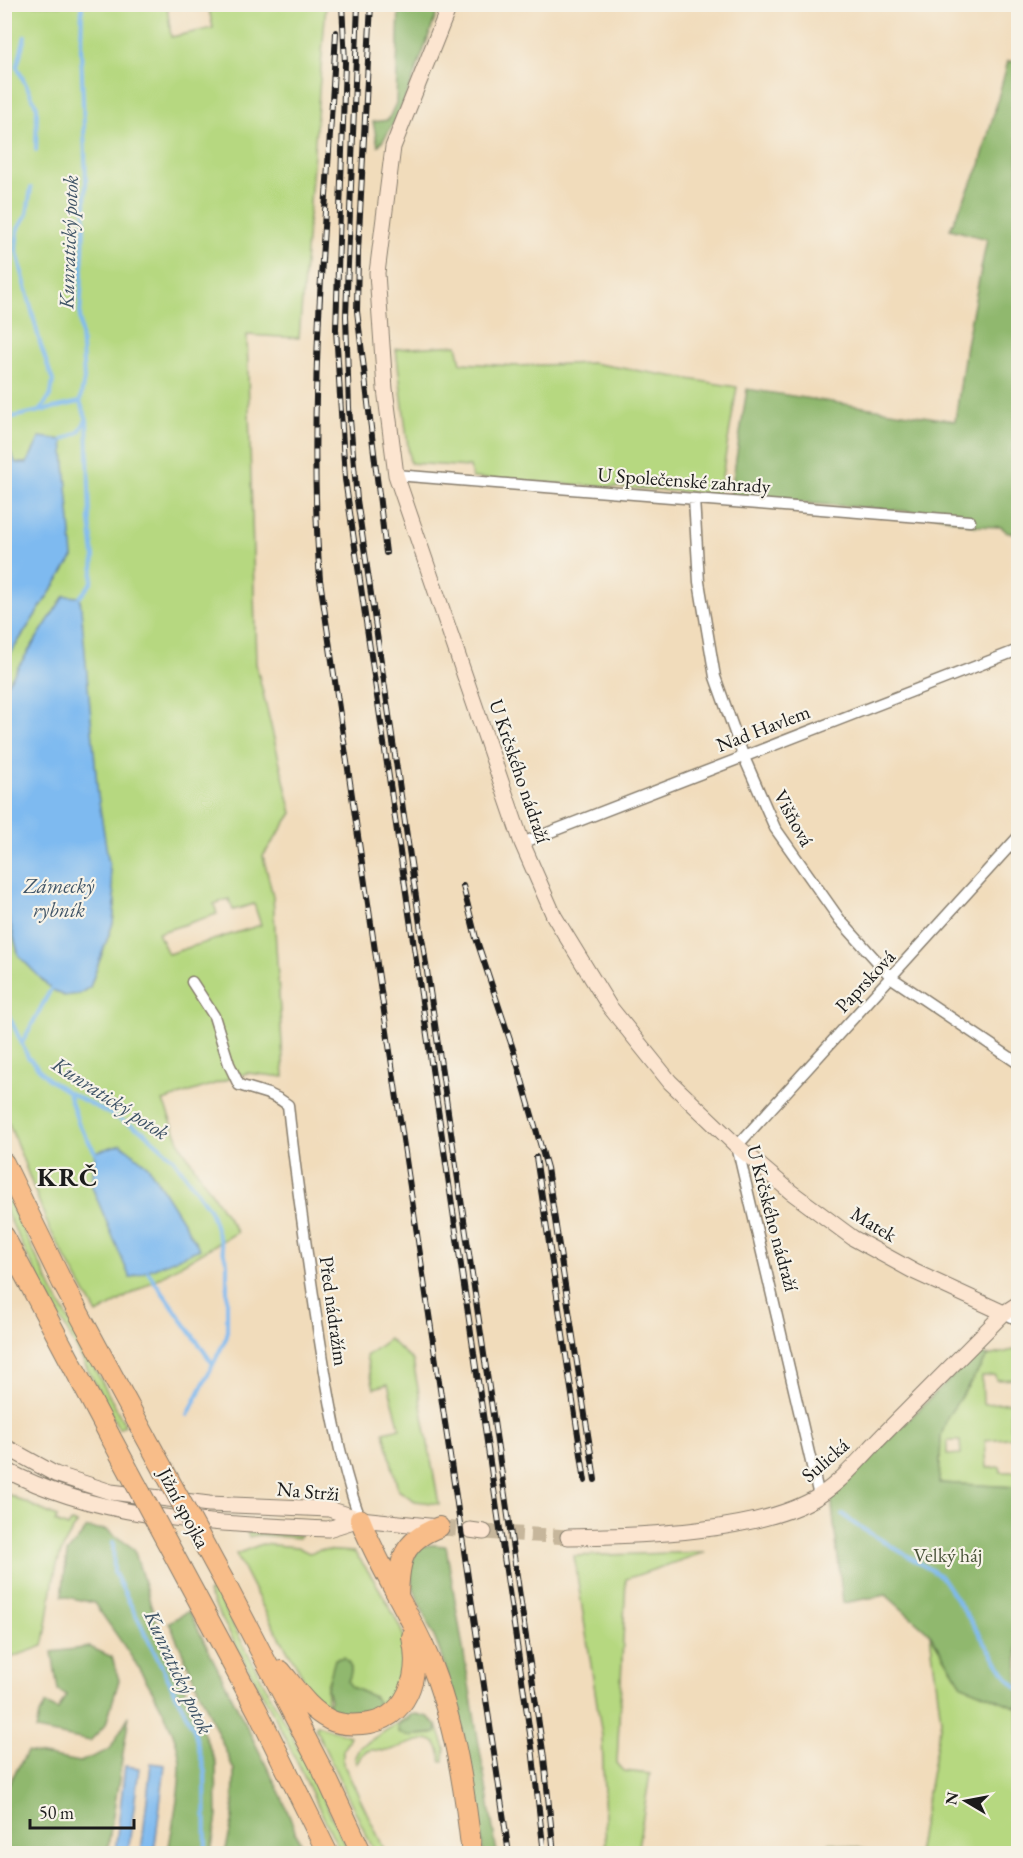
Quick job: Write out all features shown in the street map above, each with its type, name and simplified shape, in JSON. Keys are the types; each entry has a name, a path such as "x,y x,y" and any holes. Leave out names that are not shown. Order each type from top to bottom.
{"highway":[{"name":"Jižní spojka","path":"4,1163 62,1282 257,1642 362,1854"},
{"name":"Jižní spojka","path":"4,1236 263,1721 328,1854"},
{"path":"360,1519 371,1548 430,1662 450,1725 465,1792 472,1854"},
{"path":"257,1642 317,1712 338,1723 369,1724 398,1708 412,1686 415,1655 402,1604 400,1570 406,1550 419,1536 440,1528"}],"street":[{"name":"U Krčského nádraží","path":"450,4 393,147 377,273 385,389 396,475 522,843 554,916 609,1006 670,1082 736,1146 819,1496"},
{"name":"U Společenské zahrady","path":"396,475 970,521"},
{"name":"Višňová","path":"694,499 699,582 715,677 743,755 774,828 840,920 892,978 1018,1063"},
{"name":"Nad Havlem","path":"522,843 743,755 1018,650"},
{"name":"Paprsková","path":"736,1146 892,978 1018,837"},
{"name":"Před nádražím","path":"192,982 214,1016 229,1064 239,1085 260,1093 274,1094 288,1105 328,1398 350,1491 360,1519"},
{"name":"Matek","path":"736,1146 791,1192 853,1238 915,1272 1004,1313"},
{"name":"Sulická","path":"568,1537 654,1533 729,1524 785,1511 819,1496 849,1470 1004,1313 1018,1304"},
{"path":"1004,1313 1018,1320"},
{"name":"Na Strži","path":"4,1446 55,1474 111,1492 209,1504 328,1509 360,1519"},
{"name":"Na Strži","path":"4,1469 70,1499 122,1512 328,1529 360,1519"},
{"path":"360,1519 440,1528"}],"green space":[{"path":"5,5 167,5 171,37 213,28 208,5 326,5 299,338 247,335 256,664 292,813 263,856 273,896 284,1077 247,1073 163,1101 181,1146 237,1232 97,1314 49,1228 5,1113 4,904 19,956 90,987 113,923 115,903 64,596 5,689 5,662 73,557 40,438 27,463 16,463 5,442","holes":["229,899 233,910 254,904 261,925 168,954 158,933 217,914 214,904"]},
{"path":"399,5 440,5 396,119 378,146 373,122 388,120 396,103"},
{"path":"1008,61 1018,62 1018,437 1012,451 1018,463 1018,535 1007,532 1001,527 975,526 929,513 730,497 747,389 955,421 966,345 987,239 950,229 980,165"},
{"path":"457,345 461,363 517,366 592,363 737,387 719,494 472,478 470,467 410,463 396,349"},
{"path":"5,1193 53,1291 125,1425 119,1429 26,1253 5,1209"},
{"path":"389,1339 413,1361 439,1504 415,1501 398,1490 384,1432 400,1428 388,1384 374,1388 366,1356"},
{"path":"1018,1349 1018,1379 996,1380 995,1375 982,1376 983,1404 1018,1402 1018,1407 1010,1413 1011,1428 1018,1433 1018,1437 985,1440 987,1468 1000,1467 1001,1472 1018,1472 1018,1568 1016,1487 939,1483 941,1436 948,1416 988,1356","holes":["947,1441 960,1441 961,1454 947,1455"]},
{"name":"Velký háj","path":"978,1351 988,1356 948,1416 941,1436 939,1483 1016,1487 1018,1708 962,1685 930,1634 886,1595 843,1603 831,1497"},
{"path":"5,1493 57,1517 55,1522 68,1527 71,1522 77,1524 67,1539 56,1568 43,1646 5,1660"},
{"path":"87,1528 107,1530 134,1549 154,1615 216,1763 217,1816 211,1853 168,1853 180,1777 178,1748 171,1727 147,1682 94,1603 62,1596 67,1553"},
{"path":"247,1532 300,1535 299,1538 258,1535 249,1537"},
{"path":"262,1544 297,1547 309,1553 320,1550 354,1552 369,1573 395,1618 407,1645 408,1655 399,1696 373,1716 374,1697 351,1687 348,1681 351,1668 344,1657 328,1682 325,1710 306,1690 302,1675 268,1617 236,1554"},
{"path":"421,1546 446,1546 497,1853 483,1853 472,1777 455,1702 440,1652 419,1604 411,1575 411,1563"},
{"path":"705,1552 626,1579 617,1763 624,1771 650,1774 637,1853 606,1853 602,1736 574,1556"},
{"path":"214,1589 306,1763 349,1853 341,1853 275,1717 208,1593"},
{"path":"189,1611 281,1795 304,1853 225,1853 233,1819 234,1770 169,1622"},
{"path":"930,1634 962,1685 1018,1708 1018,1853 917,1854 941,1720"},
{"path":"90,1647 112,1657 119,1680 106,1724 90,1741 36,1730 39,1715 46,1704 58,1710 66,1695 58,1690 52,1652"},
{"path":"344,1657 351,1668 348,1681 351,1687 374,1697 380,1707 373,1716 352,1719 325,1710 330,1700 327,1688 335,1659"},
{"path":"410,1715 407,1736 433,1734 438,1730 437,1725 445,1748 444,1761 441,1761 435,1742 420,1740 386,1751 366,1752 356,1764 355,1757 360,1747"},
{"path":"410,1715 428,1717 437,1725 436,1733 407,1736 399,1732 398,1724 408,1720"},
{"path":"129,1716 107,1853 5,1853 5,1790 27,1752 80,1762 109,1750"},
{"path":"317,1725 350,1736 343,1751 343,1763 386,1853 375,1853 315,1728"},
{"path":"830,1842 881,1853 828,1853"}],"water":[{"path":"40,437 63,440 73,557 5,662 5,442 16,463 27,463"},
{"name":"Zámecký rybník","path":"64,596 80,597 98,795 115,903 113,923 90,987 79,994 64,996 51,989 19,956 5,904 4,689"},
{"path":"121,1144 148,1166 200,1249 130,1278 92,1187 95,1152"},
{"path":"151,1763 165,1765 154,1853 141,1853"},
{"path":"125,1766 139,1768 128,1853 115,1853"}],"waterway":[{"name":"Kunratický potok","path":"4,419 80,402 84,379 80,317 86,182 81,50 82,4"},
{"path":"25,36 17,67 37,107 36,150"},
{"path":"31,188 27,214 18,229 16,248 40,343 53,381 51,394 41,410"},
{"path":"80,402 87,420 90,520 94,557 92,582 80,597"},
{"path":"63,440 79,432 86,420"},
{"path":"22,1043 51,989"},
{"name":"Kunratický potok","path":"4,1005 28,1057 49,1080 144,1132 173,1158 210,1210 227,1263 227,1336 188,1415"},
{"path":"68,1093 79,1125 95,1152"},
{"path":"148,1272 213,1364"},
{"path":"843,1514 853,1523 941,1576 1008,1678 1018,1688"},
{"name":"Kunratický potok","path":"113,1542 114,1572 194,1730 205,1773 206,1854"}],"tunnel":[{"path":"441,1528 470,1530"},
{"path":"484,1532 568,1537"}],"railway":[{"path":"342,4 345,63 336,329 345,479 532,1747 544,1854"},
{"path":"358,4 346,316 349,408 357,500 544,1758 554,1854"},
{"path":"371,4 357,311 386,553"},
{"path":"336,32 319,306 315,443 320,580 509,1854"},
{"path":"463,886 476,938 514,1052 547,1168 595,1480"},
{"path":"536,1157 585,1481"}],"district":[{"name":"KRČ","path":"68,1177"}]}
